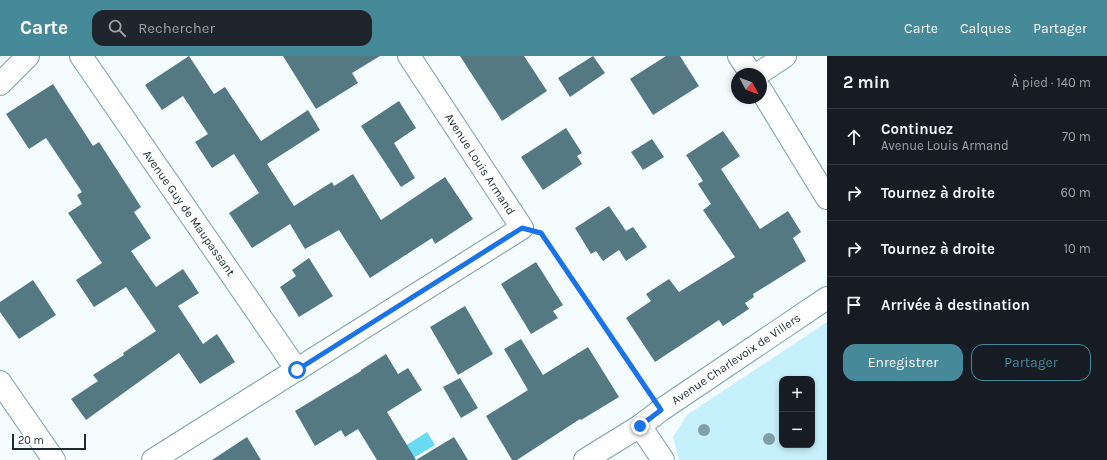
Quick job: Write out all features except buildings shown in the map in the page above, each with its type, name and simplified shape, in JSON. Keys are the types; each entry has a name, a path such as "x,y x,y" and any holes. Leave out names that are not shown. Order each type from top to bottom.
{"street":[{"path":"0,84 28,56"},
{"name":"Avenue Guy de Maupassant","path":"81,56 297,370"},
{"name":"Avenue Louis Armand","path":"153,460 522,228 409,56"},
{"path":"739,56 747,68"},
{"path":"767,68 785,56"},
{"path":"767,100 827,198"},
{"name":"Avenue Charlevoix de Villers","path":"585,460 640,426 661,410 827,298"},
{"path":"0,382 54,460"},
{"path":"640,426 663,460"}],"path":[{"path":"522,228 541,233 661,410"}],"shaded area":[{"path":"827,322 827,460 679,460 673,437 687,415"}],"water":[{"path":"427,432 435,445 410,460 402,448"}],"route":[{"path":"297,370 522,228 541,233 661,410 640,426"}]}
